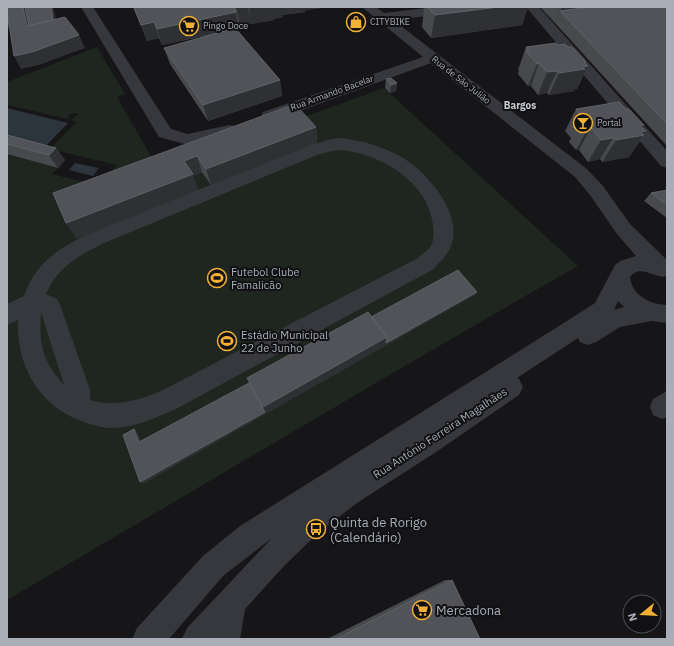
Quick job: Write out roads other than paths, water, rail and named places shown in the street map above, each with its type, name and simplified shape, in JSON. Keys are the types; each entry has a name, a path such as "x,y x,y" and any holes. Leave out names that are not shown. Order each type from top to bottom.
{"street":[{"path":"87,7 105,25 165,133 188,140 201,138 240,126"},
{"name":"Rua de São Julião","path":"368,7 581,173 598,190 618,222 635,241 665,269"},
{"path":"381,17 470,7"},
{"path":"532,7 667,162"},
{"name":"Rua Armando Bacelar","path":"254,121 433,58"},
{"path":"332,145 356,145 393,159 415,175 430,194 437,206 443,230 442,243 436,254 425,264 167,401 146,410 123,415 103,415 78,408 68,403 54,392 43,380 35,366 30,350 28,333 29,317 33,301 40,284 50,269 64,255 80,246 304,154 332,145"},
{"name":"Rua de São Julião","path":"618,222 621,241 621,274"},
{"path":"662,314 636,304 625,293 621,285 621,274 629,266 638,263 650,264 665,269"},
{"name":"Rua António Ferreira Magalhães","path":"148,639 213,566 250,536 603,309 621,274"},
{"path":"7,316 33,301 44,301 49,305 78,390 78,408"},
{"name":"Rua António Ferreira Magalhães","path":"198,639 239,593 295,536 326,509 359,485 416,450 604,324 617,318 662,314"},
{"path":"224,639 239,593 231,551"}],"place":[{"name":"CITYBIKE","path":"356,22"},
{"name":"Pingo Doce","path":"189,26"},
{"name":"Portal","path":"583,123"},
{"name":"Futebol Clube Famalicão","path":"217,278"},
{"name":"Estádio Municipal 22 de Junho","path":"227,341"},
{"name":"Quinta de Rorigo (Calendário)","path":"316,529"},
{"name":"Mercadona","path":"422,610"}],"district":[{"name":"Bargos","path":"520,105"}]}
